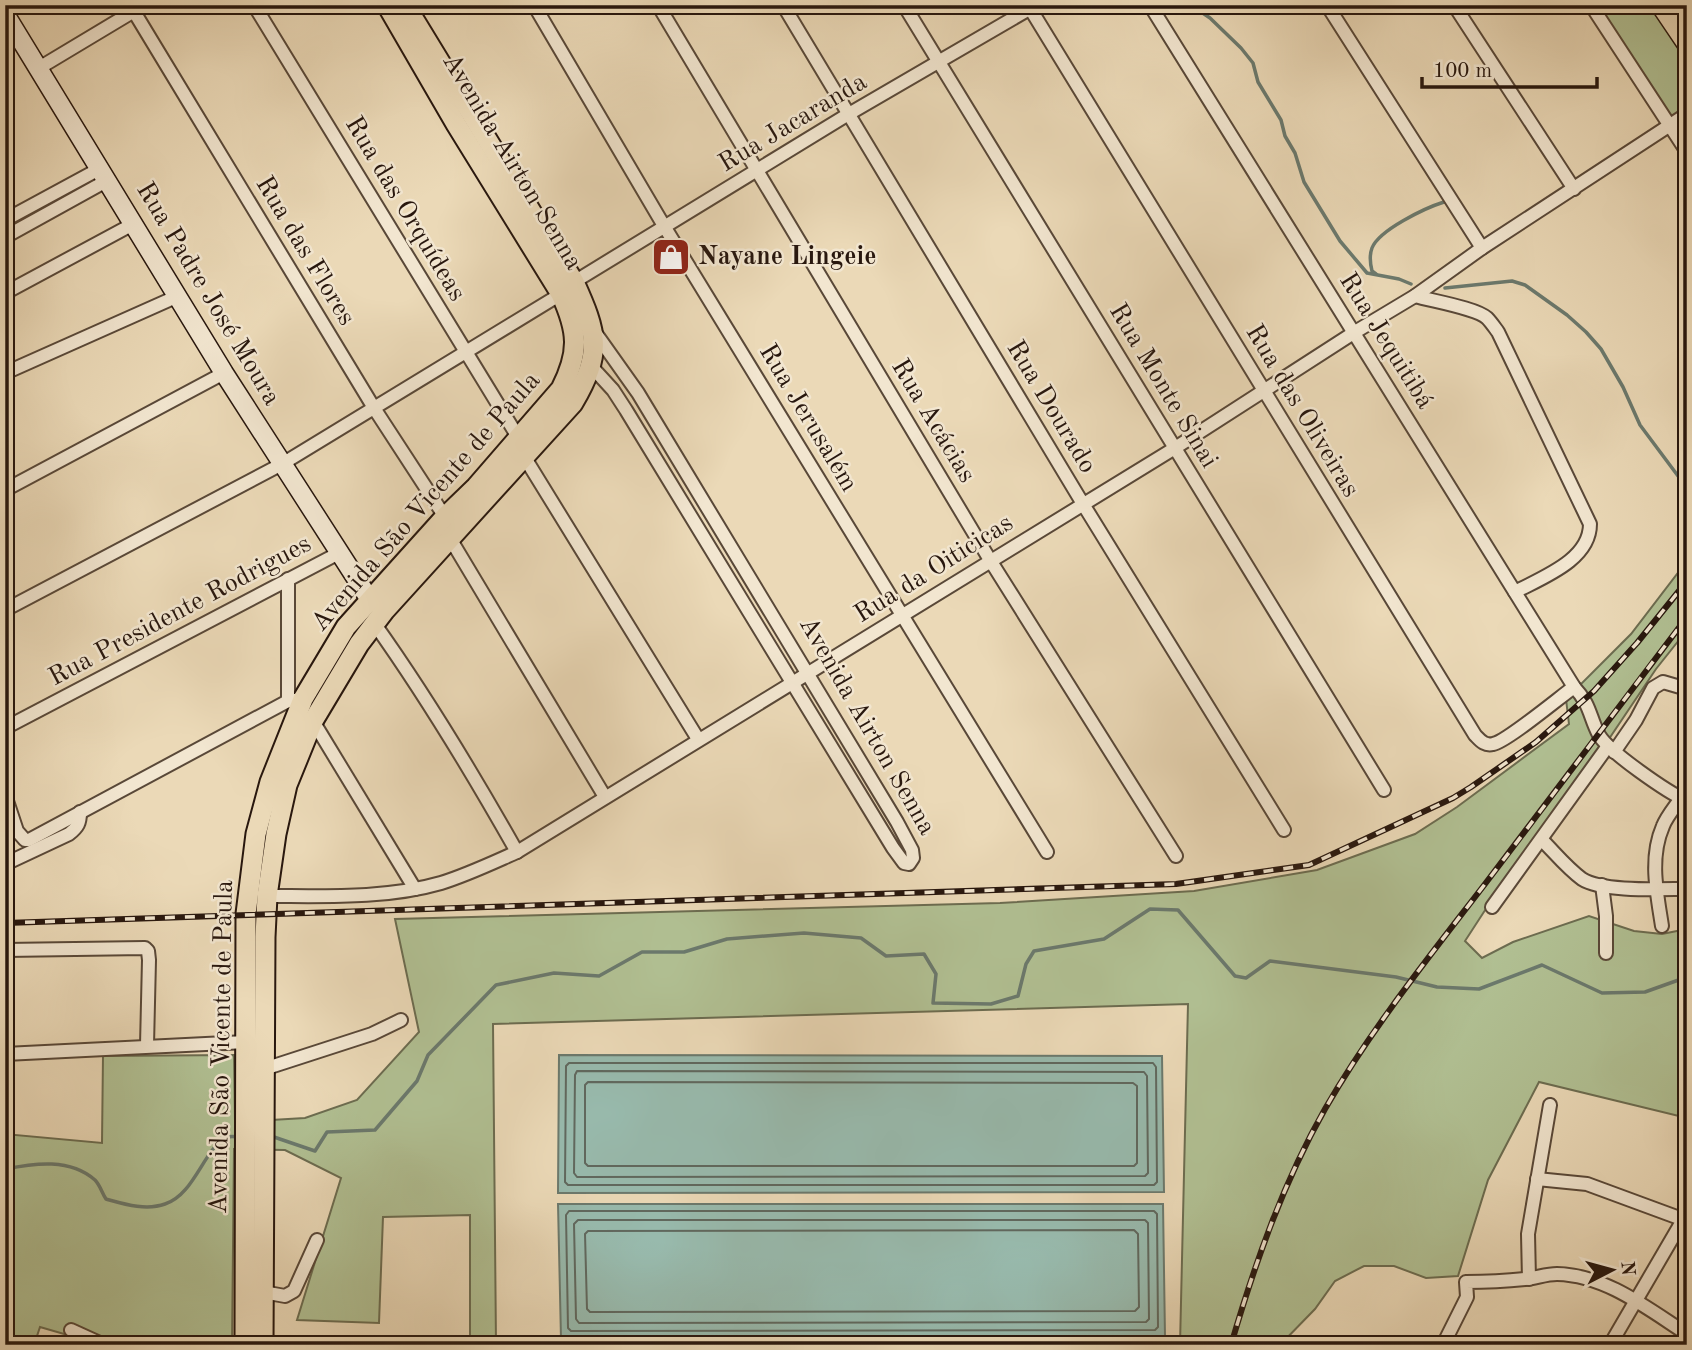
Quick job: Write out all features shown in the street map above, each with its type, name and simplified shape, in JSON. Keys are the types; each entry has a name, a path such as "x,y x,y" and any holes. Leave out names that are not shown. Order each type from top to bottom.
{"highway":[{"path":"1662,5 1687,43"}],"main road":[{"name":"Avenida Airton Senna","path":"387,5 456,124 567,288 575,332 575,353"},
{"name":"Avenida Airton Senna","path":"405,5 593,330 595,343 591,366"},
{"name":"Avenida São Vicente de Paula","path":"254,1117 264,1069 267,896 276,834 287,785 313,720 374,622 451,540 518,437 561,389 571,370 575,353"},
{"name":"Avenida São Vicente de Paula","path":"245,1345 254,1260 254,1117 246,1042 246,914 256,834 296,700 346,627 445,517 525,458 573,403 591,366"},
{"name":"Avenida São Vicente de Paula","path":"254,1260 263,1292 263,1345"}],"street":[{"name":"Rua das Orquídeas","path":"254,5 518,437"},
{"name":"Rua Jerusalém","path":"534,5 664,226 1047,852"},
{"name":"Rua Acácias","path":"658,5 990,560 1175,856"},
{"name":"Rua Dourado","path":"783,5 847,116 1284,830"},
{"name":"Rua Monte Sinai","path":"904,5 1384,790"},
{"name":"Rua Jequitibá","path":"1150,5 1574,687 1585,699 1599,734 1611,749"},
{"path":"1327,5 1482,248"},
{"path":"1454,5 1574,189"},
{"path":"1591,5 1687,152"},
{"path":"39,68 136,7"},
{"name":"Rua das Flores","path":"136,7 374,408 445,517"},
{"name":"Rua Jacaranda","path":"5,610 282,464 466,352 664,226 1032,7"},
{"name":"Rua das Oliveiras","path":"1032,7 1263,392 1454,703 1483,743 1493,744 1504,740 1574,687"},
{"name":"Rua Padre José Moura","path":"5,14 135,223 224,373 370,600"},
{"name":"Rua da Oiticicas","path":"267,896 346,896 415,889 459,877 517,852 1175,448 1415,296 1482,248 1687,114"},
{"path":"5,220 104,174"},
{"path":"5,237 104,174"},
{"path":"21,211 27,225"},
{"path":"5,292 135,223"},
{"path":"5,373 178,296"},
{"path":"1415,296 1473,310 1487,318 1498,332 1590,524 1590,535 1573,558 1557,570 1515,592"},
{"name":"Avenida Airton Senna","path":"591,366 620,400 892,848 909,864 913,858 912,850 897,822 714,523 638,393 593,330"},
{"path":"5,490 224,373"},
{"path":"525,458 698,740"},
{"path":"701,530 714,523"},
{"path":"451,540 605,797"},
{"name":"Rua Presidente Rodrigues","path":"5,728 339,553"},
{"path":"5,795 17,831 25,840 32,839 80,811 296,700 288,579"},
{"path":"374,622 397,654 517,852"},
{"path":"1492,907 1611,749 1636,720 1653,688 1663,682 1687,689"},
{"path":"313,720 415,889"},
{"path":"1611,749 1684,799 1664,824 1657,842 1655,863 1662,926"},
{"path":"5,864 69,834 77,828 80,811"},
{"path":"1542,840 1584,880 1602,885 1657,890 1687,888"},
{"path":"1602,885 1606,916 1606,953"},
{"path":"5,950 145,947 149,960 147,1045"},
{"path":"264,1069 372,1034 401,1020"},
{"path":"5,1054 246,1042"},
{"path":"1529,1279 1528,1234 1550,1105"},
{"path":"1537,1179 1587,1184 1684,1216 1610,1345"},
{"path":"263,1292 285,1296 294,1291 317,1240"},
{"path":"1443,1345 1467,1297 1466,1282 1529,1279 1544,1275 1576,1276 1597,1282 1637,1301 1687,1334"},
{"path":"71,1330 104,1345"}],"green space":[{"path":"1597,5 1687,5 1687,140"},
{"path":"1687,561 1687,630 1656,669 1580,782 1491,901 1465,941 1482,958 1513,942 1589,916 1634,931 1662,934 1687,929 1687,1118 1539,1082 1488,1180 1458,1276 1426,1278 1394,1266 1364,1266 1335,1281 1315,1309 1280,1345 1180,1345 1188,1004 493,1024 496,1345 470,1345 470,1215 383,1217 379,1323 297,1320 341,1178 285,1150 234,1149 232,1345 102,1345 40,1327 34,1345 5,1345 5,1134 102,1143 103,1056 234,1055 235,1122 305,1118 357,1100 419,1032 395,919 1000,903 1194,891 1317,870 1415,834 1457,807 1569,724 1566,699 1631,634"}],"water":[{"path":"559,1055 1162,1056 1164,1192 558,1193"},
{"path":"558,1204 1163,1204 1165,1337 561,1339"}],"waterway":[{"path":"1191,5 1210,18 1253,63 1258,82 1281,120 1304,182 1340,241 1367,273 1411,284"},
{"path":"1376,274 1372,271 1370,260 1376,241 1404,220 1444,202"},
{"path":"1445,288 1512,281 1525,285 1567,315 1601,349 1623,387 1640,425 1687,488"},
{"path":"271,1136 315,1151 327,1132 375,1130 417,1081 428,1055 496,985 554,973 599,976 642,952 684,952 727,939 804,933 861,938 886,956 924,954 936,974 933,1003 991,1004 1018,996 1026,964 1034,951 1104,939 1150,909 1178,910 1235,976 1246,978 1270,961 1396,977 1437,987 1479,989 1542,965 1602,993 1645,992 1687,977"},
{"path":"5,1169 40,1164 63,1165 75,1168 95,1180 106,1199 135,1206 158,1206 175,1199 184,1191 220,1142 228,1137 239,1137"}],"railway":[{"path":"5,923 1176,884 1309,865 1453,798 1536,742 1594,691 1687,581"},
{"path":"1231,1345 1260,1254 1283,1195 1310,1137 1343,1079 1401,994 1687,617"}],"place":[{"name":"Nayane Lingeie","path":"671,257"}]}
